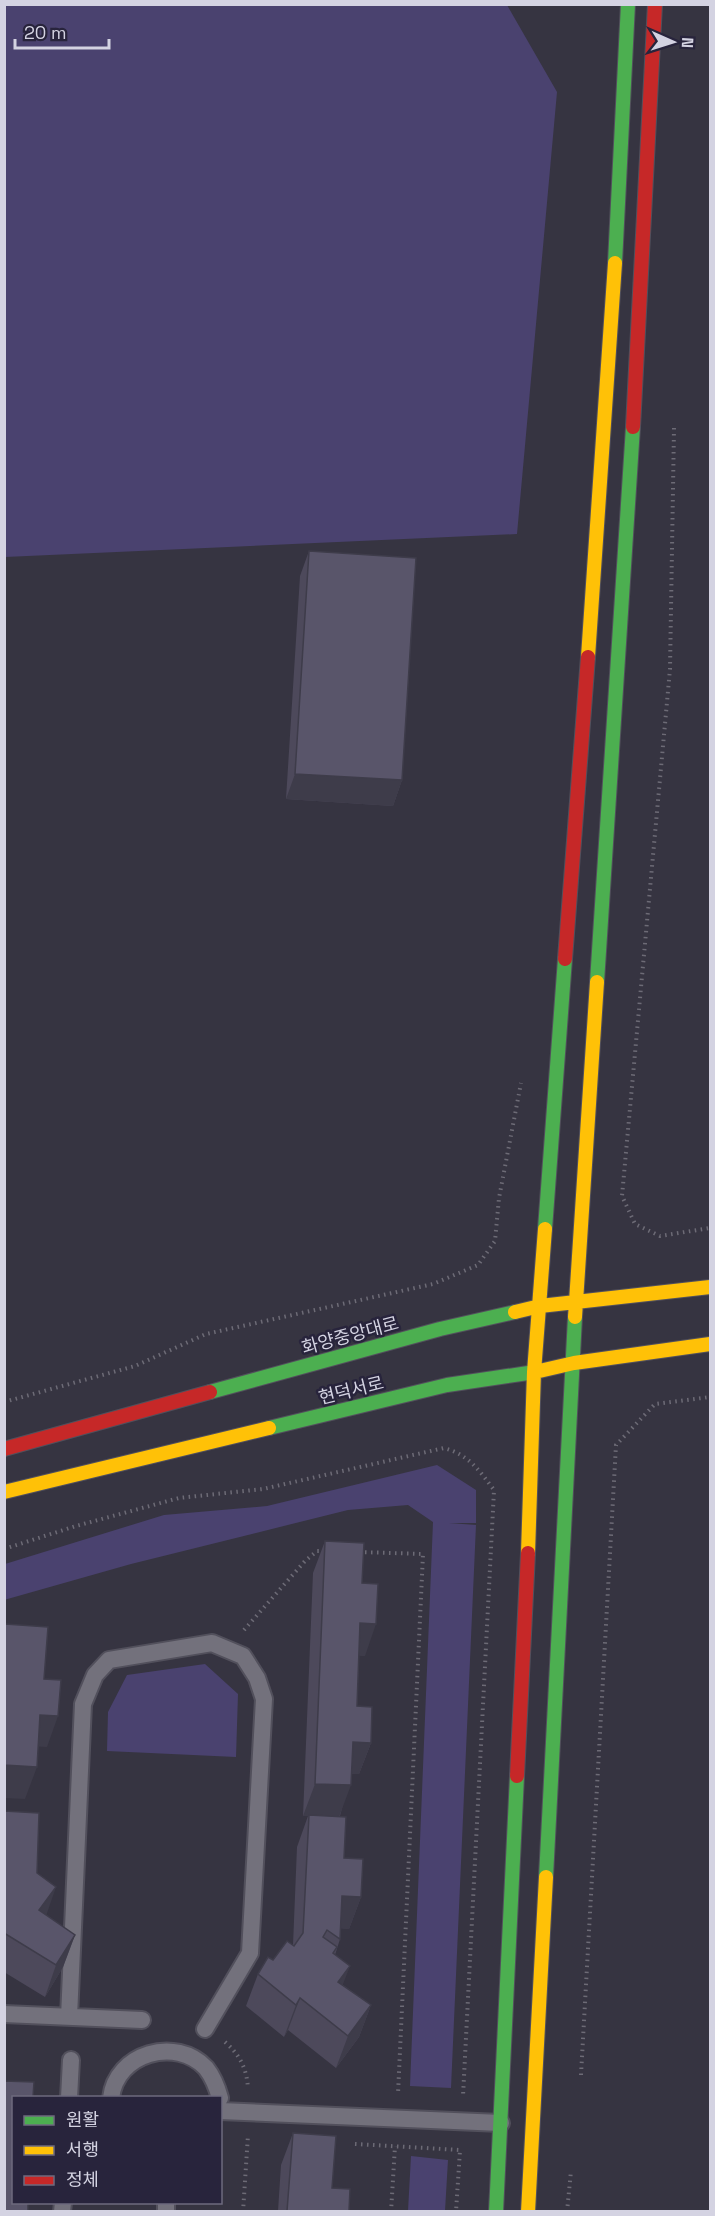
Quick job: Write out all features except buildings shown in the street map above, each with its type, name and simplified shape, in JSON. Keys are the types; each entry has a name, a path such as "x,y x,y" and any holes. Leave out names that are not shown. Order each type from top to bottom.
{"street":[{"path":"496,2211 531,1491 534,1372 612,330 628,4"},
{"path":"528,2211 576,1303 639,331 655,4"},
{"name":"화양중앙대로","path":"4,1449 440,1329 540,1306 711,1287"},
{"name":"현덕서로","path":"4,1492 447,1385 534,1372 574,1363 711,1344"}],"lane":[{"path":"69,2017 83,1704 95,1675 109,1660 212,1642 243,1656 257,1678 264,1699 250,1953 205,2029"},
{"path":"4,2014 142,2020"},
{"path":"111,2096 120,2074 134,2061 152,2052 171,2051 189,2056 205,2068 216,2084 219,2096"},
{"path":"69,2096 71,2060"},
{"path":"222,2110 501,2123"}],"path":[{"path":"674,428 670,669 622,1196 635,1224 660,1236 711,1228"},
{"path":"4,1402 135,1366 206,1334 433,1284 477,1264 495,1241 499,1198 522,1075"},
{"path":"581,2075 616,1445 654,1404 711,1397"},
{"path":"4,1549 76,1526 178,1498 263,1489 444,1448 458,1452 475,1465 494,1490 463,2096"},
{"path":"228,1648 305,1561 317,1551 329,1551"},
{"path":"352,1552 423,1554 398,2095"},
{"path":"243,2211 248,2129"},
{"path":"391,2211 395,2146"},
{"path":"456,2211 460,2150"},
{"path":"567,2211 571,2171"}],"shaded area":[{"path":"4,5 507,5 557,92 517,534 5,557"},
{"path":"437,1465 476,1490 476,1523 449,1523 476,1525 451,2088 410,2086 433,1522 408,1505 348,1510 131,1564 4,1600 5,1564 164,1515 267,1506"},
{"path":"205,1664 238,1694 236,1757 107,1751 108,1712 127,1675"},
{"path":"411,2156 448,2160 445,2211 408,2211"}],"traffic: fast":[{"path":"615,263 628,4"},
{"path":"597,982 633,427"},
{"path":"545,1229 565,959"},
{"path":"210,1392 440,1329 515,1312"},
{"path":"546,1877 575,1317"},
{"path":"269,1428 447,1385 535,1372"},
{"path":"496,2212 517,1776"}],"traffic: slow":[{"path":"588,657 615,263"},
{"path":"575,1317 597,982"},
{"path":"528,1553 534,1372 545,1229"},
{"path":"515,1312 540,1306 710,1287"},
{"path":"535,1372 574,1363 710,1344"},
{"path":"4,1492 269,1428"},
{"path":"528,2212 546,1877"}],"traffic: jam":[{"path":"633,427 655,4"},
{"path":"565,959 588,657"},
{"path":"4,1449 210,1392"},
{"path":"517,1776 528,1553"}]}
